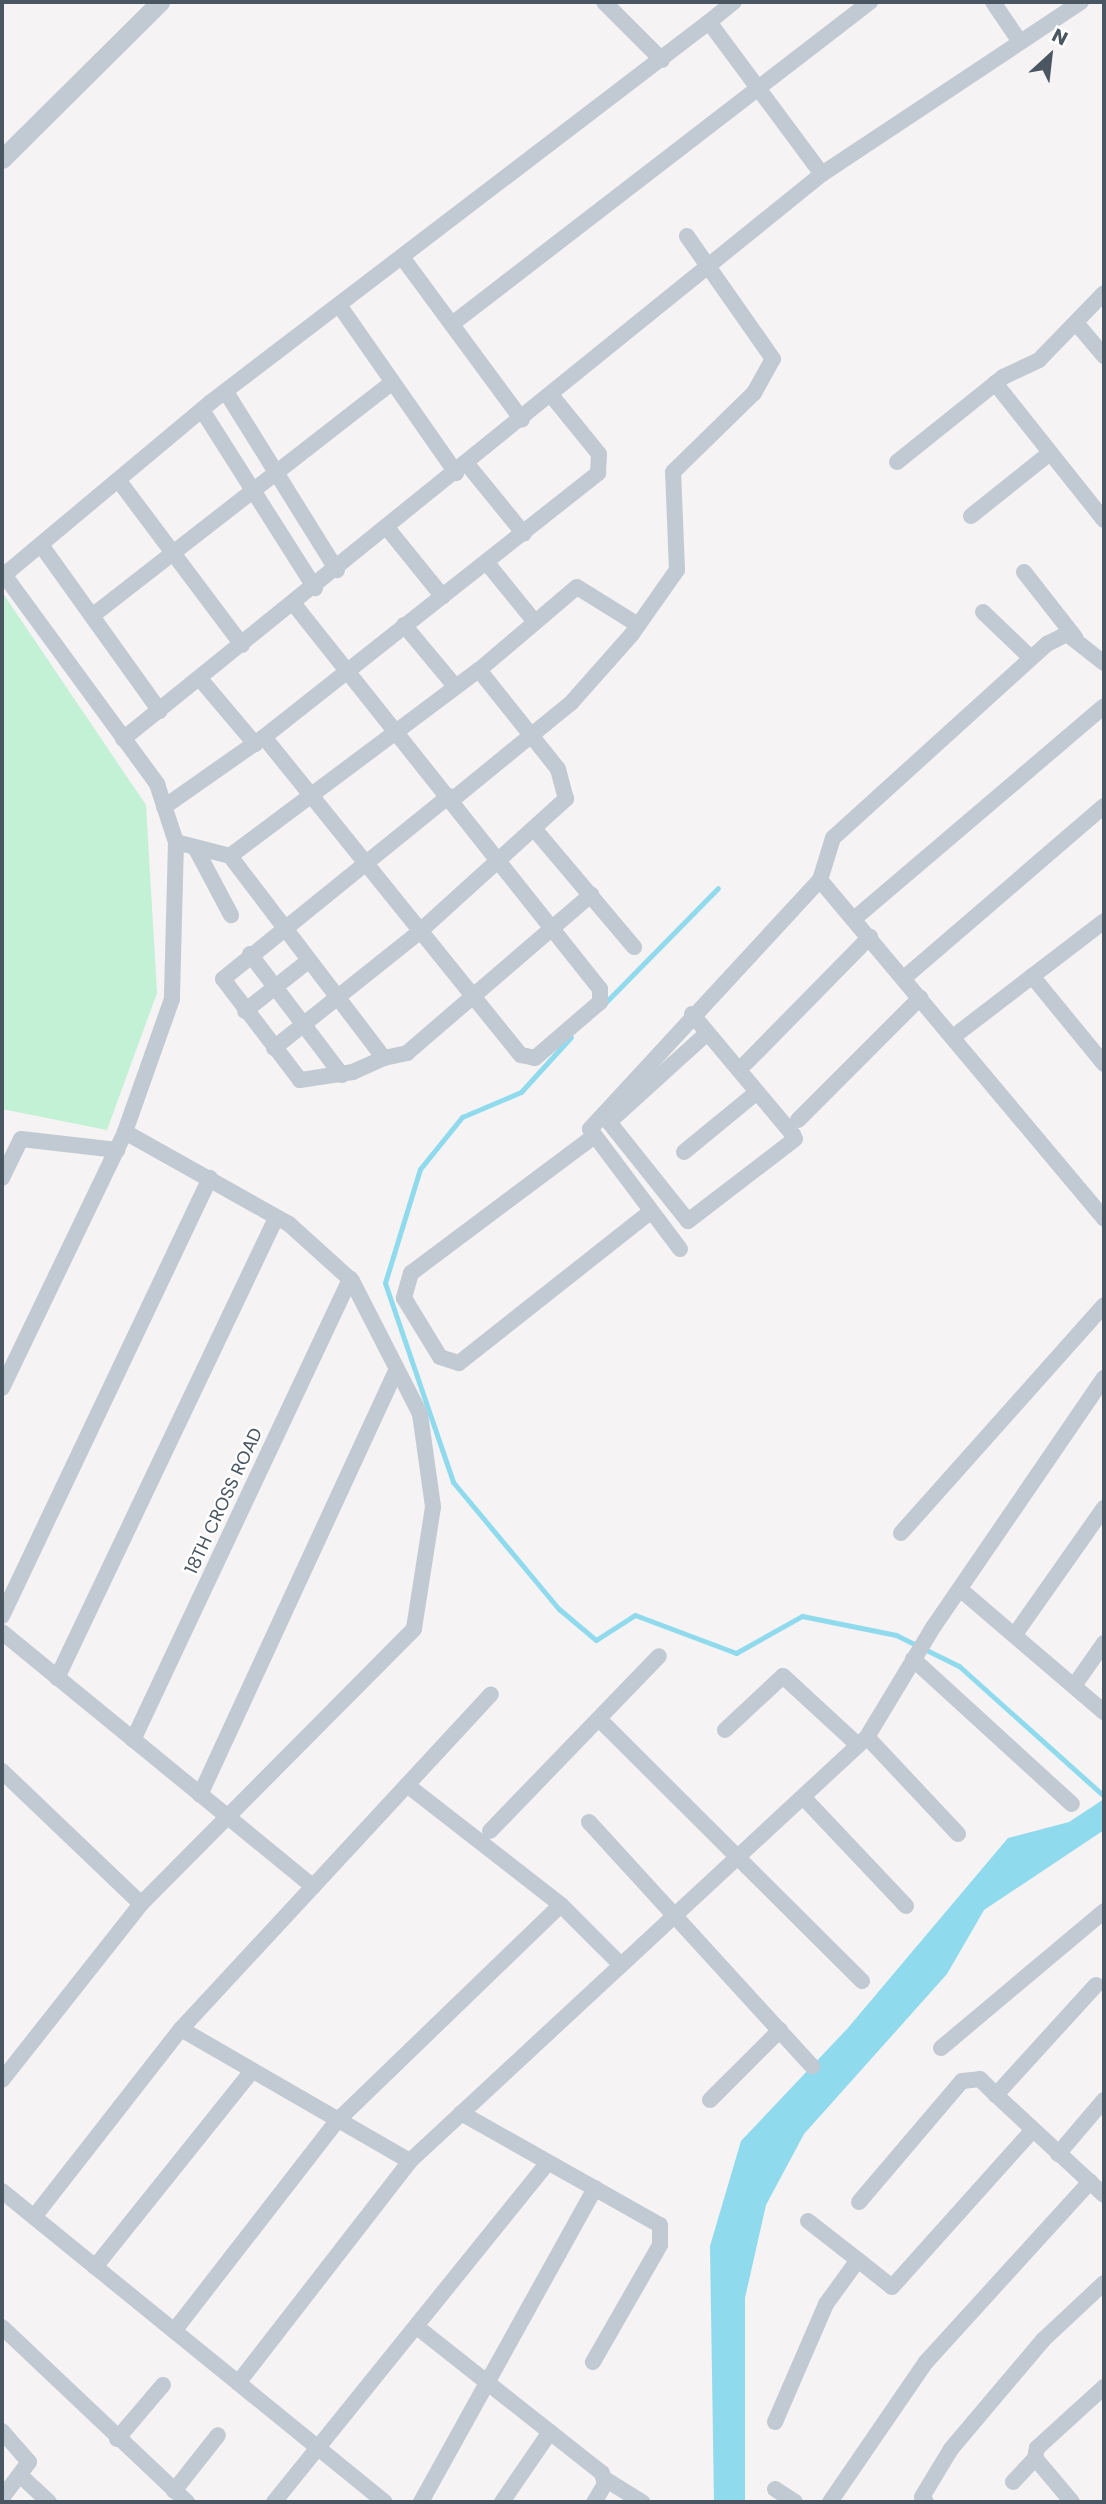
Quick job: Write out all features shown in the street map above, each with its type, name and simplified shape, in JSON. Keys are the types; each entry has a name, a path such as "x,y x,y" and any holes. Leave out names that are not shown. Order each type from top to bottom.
{"street":[{"path":"2,159 160,2"},
{"path":"604,2 662,60"},
{"path":"452,324 870,2"},
{"path":"993,2 1018,39"},
{"path":"123,739 295,605 822,174 1018,39 1081,2"},
{"path":"2,1388 125,1132 172,999 176,842 157,784 3,573 41,545 202,410 662,60 729,3"},
{"path":"709,22 822,174"},
{"path":"591,895 407,1053 384,1058 342,1075 300,1080 223,979 281,929 365,867 571,703 638,625 677,570 673,472 754,393 773,359 687,236"},
{"path":"402,257 522,420"},
{"path":"897,462 995,383 1039,360 1077,324 1104,293"},
{"path":"339,306 393,382 461,469 524,534"},
{"path":"1077,324 1104,356"},
{"path":"92,617 393,382"},
{"path":"995,383 1104,520"},
{"path":"226,392 337,570"},
{"path":"164,807 259,740 347,666 443,597 580,491 601,464 551,396"},
{"path":"202,410 316,588"},
{"path":"971,516 1050,453"},
{"path":"119,481 176,553 242,645"},
{"path":"388,529 443,597"},
{"path":"41,545 160,712"},
{"path":"487,563 535,622"},
{"path":"1024,572 1074,637 1104,663"},
{"path":"230,856 454,685 479,670 577,587 638,625"},
{"path":"201,680 310,797 418,933 521,1055 529,1060 545,1050 602,996 398,730 295,605"},
{"path":"984,612 1031,658"},
{"path":"404,625 454,685"},
{"path":"680,1249 649,1213 593,1137 594,1121 820,880 833,838 1031,658 1058,637 1074,637"},
{"path":"274,1048 418,933 536,831 566,799 558,769 533,734 479,670"},
{"path":"854,919 1104,706"},
{"path":"904,978 1104,806"},
{"path":"536,831 634,947"},
{"path":"176,842 230,856 281,929 384,1058"},
{"path":"196,849 230,915"},
{"path":"820,880 1104,1219"},
{"path":"953,1037 1104,920"},
{"path":"746,1063 870,937"},
{"path":"250,954 342,1075"},
{"path":"245,1011 307,962"},
{"path":"1032,976 1104,1064"},
{"path":"798,1120 920,998"},
{"path":"692,1014 794,1141 688,1221 609,1122 707,1033"},
{"path":"684,1152 757,1092"},
{"path":"2,2080 142,1904 226,1816 414,1629 433,1507 420,1414 349,1279 276,1218 125,1132"},
{"path":"593,1137 411,1273 404,1298 440,1357 459,1363 649,1213"},
{"path":"2,1178 21,1139 117,1150"},
{"path":"2,1616 210,1178"},
{"path":"57,1678 276,1218"},
{"name":"18TH CROSS ROAD","path":"133,1740 349,1279"},
{"path":"901,1533 1104,1305"},
{"path":"200,1795 397,1369"},
{"path":"238,2383 410,2161 862,1741 915,1657 1104,1378"},
{"path":"1016,1633 1104,1508"},
{"path":"961,1590 1076,1684 1104,1712"},
{"path":"2,1632 313,1887"},
{"path":"1076,1684 1104,1643"},
{"path":"490,1831 659,1656"},
{"path":"915,1657 1072,1804"},
{"path":"725,1730 783,1676 862,1741 958,1834"},
{"path":"34,2217 181,2029 491,1693"},
{"path":"600,1720 741,1855 862,1981"},
{"path":"2,1771 142,1904"},
{"path":"407,1785 561,1905 621,1965"},
{"path":"803,1797 906,1906"},
{"path":"589,1822 678,1913 812,2066"},
{"path":"174,2331 337,2121 561,1905"},
{"path":"941,2048 1104,1911"},
{"path":"996,2095 1096,1985"},
{"path":"181,2029 410,2161"},
{"path":"710,2100 780,2029"},
{"path":"96,2267 252,2071"},
{"path":"859,2202 962,2081 980,2079 1032,2131 1104,2195"},
{"path":"1058,2154 1104,2100"},
{"path":"461,2113 547,2164 596,2188 660,2225 663,2236 593,2362"},
{"path":"808,2221 892,2287 1032,2131"},
{"path":"274,2502 322,2447 547,2164"},
{"path":"830,2502 926,2361 1090,2182"},
{"path":"421,2502 596,2188"},
{"path":"2,2191 238,2383 322,2447 385,2502"},
{"path":"775,2422 826,2304 858,2260"},
{"path":"926,2502 922,2497 951,2449 1043,2340 1104,2283"},
{"path":"2,2327 117,2439 187,2502"},
{"path":"417,2327 489,2381 605,2479 642,2502"},
{"path":"117,2439 163,2385"},
{"path":"1013,2482 1035,2458 1043,2440 1104,2387"},
{"path":"2,2431 27,2456 21,2476 2,2498"},
{"path":"502,2502 550,2432"},
{"path":"174,2491 218,2435"},
{"path":"1035,2458 1072,2502"},
{"path":"21,2476 50,2502"},
{"path":"594,2502 605,2479"},
{"path":"775,2488 794,2502"}],"green space":[{"path":"2,592 146,805 157,993 107,1130 2,1109"}],"water":[{"path":"1104,1799 1104,1830 984,1910 947,1974 804,2134 766,2205 745,2298 745,2502 714,2502 710,2246 741,2141 847,2029 1008,1838 1069,1822"}],"waterway":[{"path":"605,1003 718,888"},
{"path":"571,1037 521,1092 462,1117 420,1169 385,1283 453,1482 559,1609 596,1640 635,1615 736,1653 802,1616 896,1635 959,1666 1104,1796"}]}
